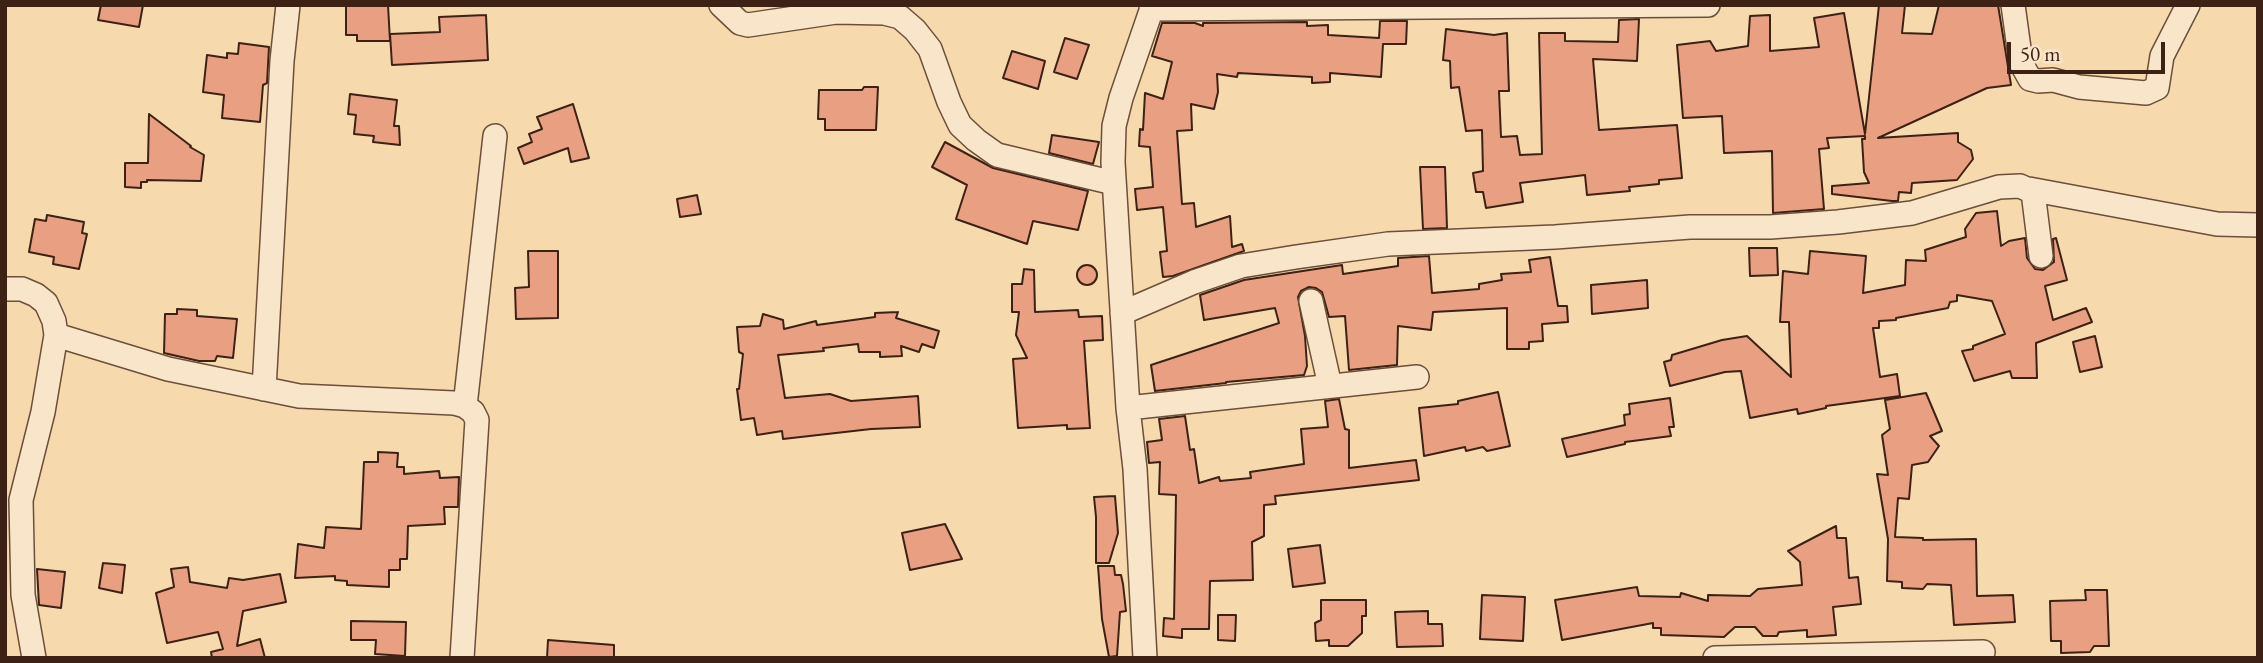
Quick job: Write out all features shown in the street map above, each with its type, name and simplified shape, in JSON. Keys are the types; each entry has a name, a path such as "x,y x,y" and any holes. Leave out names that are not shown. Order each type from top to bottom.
{"street":[{"path":"264,389 282,61 288,5"},
{"path":"721,5 740,23 748,25 836,12 899,11 930,49 948,102 960,125 976,140 997,155 1114,183"},
{"path":"1145,658 1135,469 1128,408 1113,162 1114,126 1129,69 1152,7 1708,5"},
{"path":"2013,5 2021,63 2030,79 2146,93 2157,88 2162,56 2188,5"},
{"path":"465,406 495,135"},
{"path":"1122,313 1194,282 1241,266 1309,255 1388,244 1555,237 1690,227 1770,227 1838,222 1912,213 1999,187 2020,186 2217,225 2258,225"},
{"path":"2029,189 2033,192 2041,256"},
{"path":"5,289 22,289 46,303 54,321 56,335 44,412 21,500 23,595 34,658"},
{"path":"1311,301 1330,386"},
{"path":"56,335 168,369 299,396 454,403 465,406 477,421 462,658"},
{"path":"1128,408 1417,377"},
{"path":"1715,658 1983,652"}],"building":[{"path":"101,5 143,5 139,27 98,20"},
{"path":"346,5 388,5 390,41 357,41 357,35 346,35"},
{"path":"1879,5 1905,5 1902,33 1932,34 1939,5 1998,5 2011,85 1987,88 1878,138 1958,133 1958,142 1971,150 1973,159 1957,180 1912,183 1911,193 1899,192 1898,201 1832,194 1832,186 1869,183 1864,172 1862,139 1865,139 1865,136 1827,138 1829,148 1819,149 1824,209 1773,213 1772,151 1724,153 1722,116 1683,118 1677,45 1710,41 1716,51 1748,46 1750,16 1770,15 1770,51 1819,47 1814,18 1844,13 1865,134"},
{"path":"486,15 488,60 392,65 390,34 440,32 439,17"},
{"path":"1639,19 1637,61 1593,59 1599,130 1677,125 1682,178 1629,187 1630,191 1587,195 1585,175 1520,183 1523,202 1486,208 1483,192 1476,192 1473,173 1483,171 1482,130 1466,131 1459,87 1451,88 1450,61 1443,60 1446,29 1494,35 1507,33 1509,91 1499,91 1501,137 1517,136 1520,155 1542,154 1539,33 1565,33 1565,41 1618,42 1619,20"},
{"path":"1380,21 1407,21 1406,44 1383,44 1381,77 1330,73 1330,82 1312,83 1312,77 1238,73 1237,77 1217,74 1218,92 1214,109 1191,104 1192,130 1177,131 1182,204 1194,203 1196,227 1230,216 1232,247 1242,244 1244,251 1173,276 1163,277 1160,252 1167,251 1163,207 1137,210 1135,189 1153,187 1150,147 1139,146 1140,129 1143,130 1145,93 1163,99 1172,62 1152,56 1162,23 1195,23 1203,26 1203,23 1307,22 1307,26 1328,25 1328,35 1379,38"},
{"path":"1065,38 1089,45 1077,79 1054,72"},
{"path":"239,43 269,47 267,83 263,85 260,122 222,118 224,95 203,92 207,55 227,58 227,53 238,54"},
{"path":"1012,51 1045,61 1038,89 1003,78"},
{"path":"864,87 878,87 876,130 825,130 825,119 818,119 819,90 862,90"},
{"path":"350,94 397,100 394,126 399,126 400,145 373,142 374,136 354,134 356,115 348,114"},
{"path":"573,104 589,158 571,162 568,148 524,164 518,148 532,142 529,134 542,129 537,117"},
{"path":"149,114 204,155 201,181 147,180 141,182 141,188 125,187 125,163 148,163"},
{"path":"1052,135 1099,142 1093,164 1049,153"},
{"path":"945,142 993,168 1088,191 1078,230 1033,221 1027,244 956,219 967,185 932,167"},
{"path":"1420,167 1445,167 1447,228 1423,229"},
{"path":"697,195 701,214 680,217 677,199"},
{"path":"1997,211 2001,246 2009,241 2025,238 2027,258 2035,269 2043,270 2054,262 2053,239 2056,238 2067,280 2045,286 2053,320 2086,308 2092,322 2036,343 2037,378 2012,378 2010,371 1974,381 1962,351 1973,349 1973,346 2005,334 1992,301 1957,295 1957,301 1950,302 1948,308 1896,320 1879,321 1879,328 1873,328 1880,377 1897,374 1900,396 1826,406 1798,414 1797,409 1750,418 1741,371 1725,372 1670,386 1664,362 1671,360 1672,355 1722,340 1747,336 1791,377 1789,322 1780,322 1783,271 1808,274 1810,251 1866,256 1863,293 1905,285 1906,260 1926,261 1925,250 1966,237 1965,229 1976,213"},
{"path":"47,215 84,222 82,233 87,234 79,269 53,264 54,257 29,252 35,219 46,221"},
{"path":"1749,248 1777,248 1778,275 1750,276"},
{"path":"528,251 558,251 558,318 516,319 515,288 529,287"},
{"path":"1429,256 1432,293 1479,289 1479,284 1502,280 1501,274 1531,272 1529,260 1550,257 1558,306 1567,306 1568,322 1542,324 1543,341 1529,342 1529,349 1507,349 1507,308 1433,312 1431,330 1398,326 1397,365 1349,370 1345,316 1329,317 1322,292 1309,287 1301,291 1298,297 1305,336 1307,366 1304,375 1155,391 1151,365 1279,323 1275,308 1204,320 1200,295 1244,280 1342,265 1343,274 1398,266 1398,258"},
{"path":"1083,265 1091,265 1097,275 1091,285 1083,285 1077,279 1077,271"},
{"path":"1024,269 1034,270 1035,312 1078,310 1079,317 1102,316 1103,340 1084,341 1090,428 1067,429 1067,425 1018,428 1013,359 1027,358 1016,335 1019,312 1012,312 1012,284 1022,284"},
{"path":"1647,280 1648,308 1592,314 1591,285"},
{"path":"177,309 197,310 197,316 237,319 233,358 217,356 215,361 199,361 164,353 165,314 177,314"},
{"path":"898,312 896,318 939,331 934,348 922,344 919,352 901,346 902,356 880,357 880,352 859,352 858,344 823,348 824,351 778,355 785,398 830,394 851,401 918,396 920,427 871,429 783,439 782,431 757,435 754,418 741,420 737,389 743,354 739,352 737,327 760,326 763,314 783,320 784,329 816,321 817,325 875,317 875,313"},
{"path":"2095,336 2102,367 2080,372 2073,342"},
{"path":"1498,392 1510,446 1487,451 1483,447 1466,451 1465,447 1424,456 1419,408 1458,404 1458,401"},
{"path":"1926,393 1942,431 1930,436 1939,446 1928,462 1912,465 1909,499 1898,498 1895,537 1923,540 1976,539 1977,596 2013,595 2015,622 1954,625 1951,585 1927,584 1923,589 1902,588 1902,582 1887,581 1888,539 1877,474 1888,475 1882,435 1890,429 1885,400"},
{"path":"1670,398 1674,427 1669,427 1671,436 1625,442 1567,457 1562,439 1625,425 1624,415 1630,414 1629,404"},
{"path":"1339,399 1345,429 1349,430 1349,468 1416,460 1419,480 1275,496 1276,504 1264,505 1264,536 1252,542 1253,580 1210,581 1209,629 1182,629 1182,638 1163,636 1164,618 1174,619 1176,495 1159,494 1160,462 1149,463 1147,442 1162,440 1159,419 1185,416 1199,483 1219,477 1220,481 1251,478 1250,472 1304,464 1301,429 1328,427 1325,401"},
{"path":"378,452 398,453 397,467 404,467 404,474 439,471 440,478 459,477 458,507 444,507 445,524 408,526 407,559 400,559 400,570 389,570 389,587 347,585 347,581 335,580 335,576 295,578 298,544 324,548 326,527 361,529 364,462 378,462"},
{"path":"1115,496 1118,533 1109,563 1096,563 1094,497"},
{"path":"945,524 962,559 910,570 902,533"},
{"path":"1836,526 1837,538 1846,538 1849,578 1858,577 1861,604 1833,607 1836,635 1807,637 1807,630 1763,636 1755,627 1735,627 1724,637 1661,635 1661,628 1653,628 1653,623 1562,640 1555,600 1637,587 1639,596 1680,597 1681,593 1708,601 1708,595 1750,596 1758,589 1802,585 1800,562 1788,551"},
{"path":"1320,545 1325,583 1293,587 1288,549"},
{"path":"103,563 125,565 122,593 99,588"},
{"path":"1098,566 1114,566 1115,575 1121,575 1123,584 1126,611 1120,612 1117,656 1109,657 1102,619"},
{"path":"188,567 190,582 227,588 229,578 243,580 280,574 286,602 243,611 237,646 260,639 265,658 212,658 211,652 223,649 218,632 167,643 156,593 174,587 171,569"},
{"path":"37,569 65,572 61,608 39,605"},
{"path":"2085,590 2107,590 2109,646 2094,646 2090,652 2061,653 2061,641 2051,641 2050,601 2086,600"},
{"path":"1482,595 1525,597 1523,641 1480,639"},
{"path":"1321,600 1366,600 1362,633 1348,646 1329,646 1329,640 1316,641 1315,623 1321,620"},
{"path":"1428,611 1428,624 1442,624 1443,646 1397,647 1395,612"},
{"path":"1218,615 1236,615 1235,641 1218,640"},
{"path":"351,621 406,622 405,656 375,654 376,640 351,640"},
{"path":"548,640 614,645 614,658 547,658"}]}
